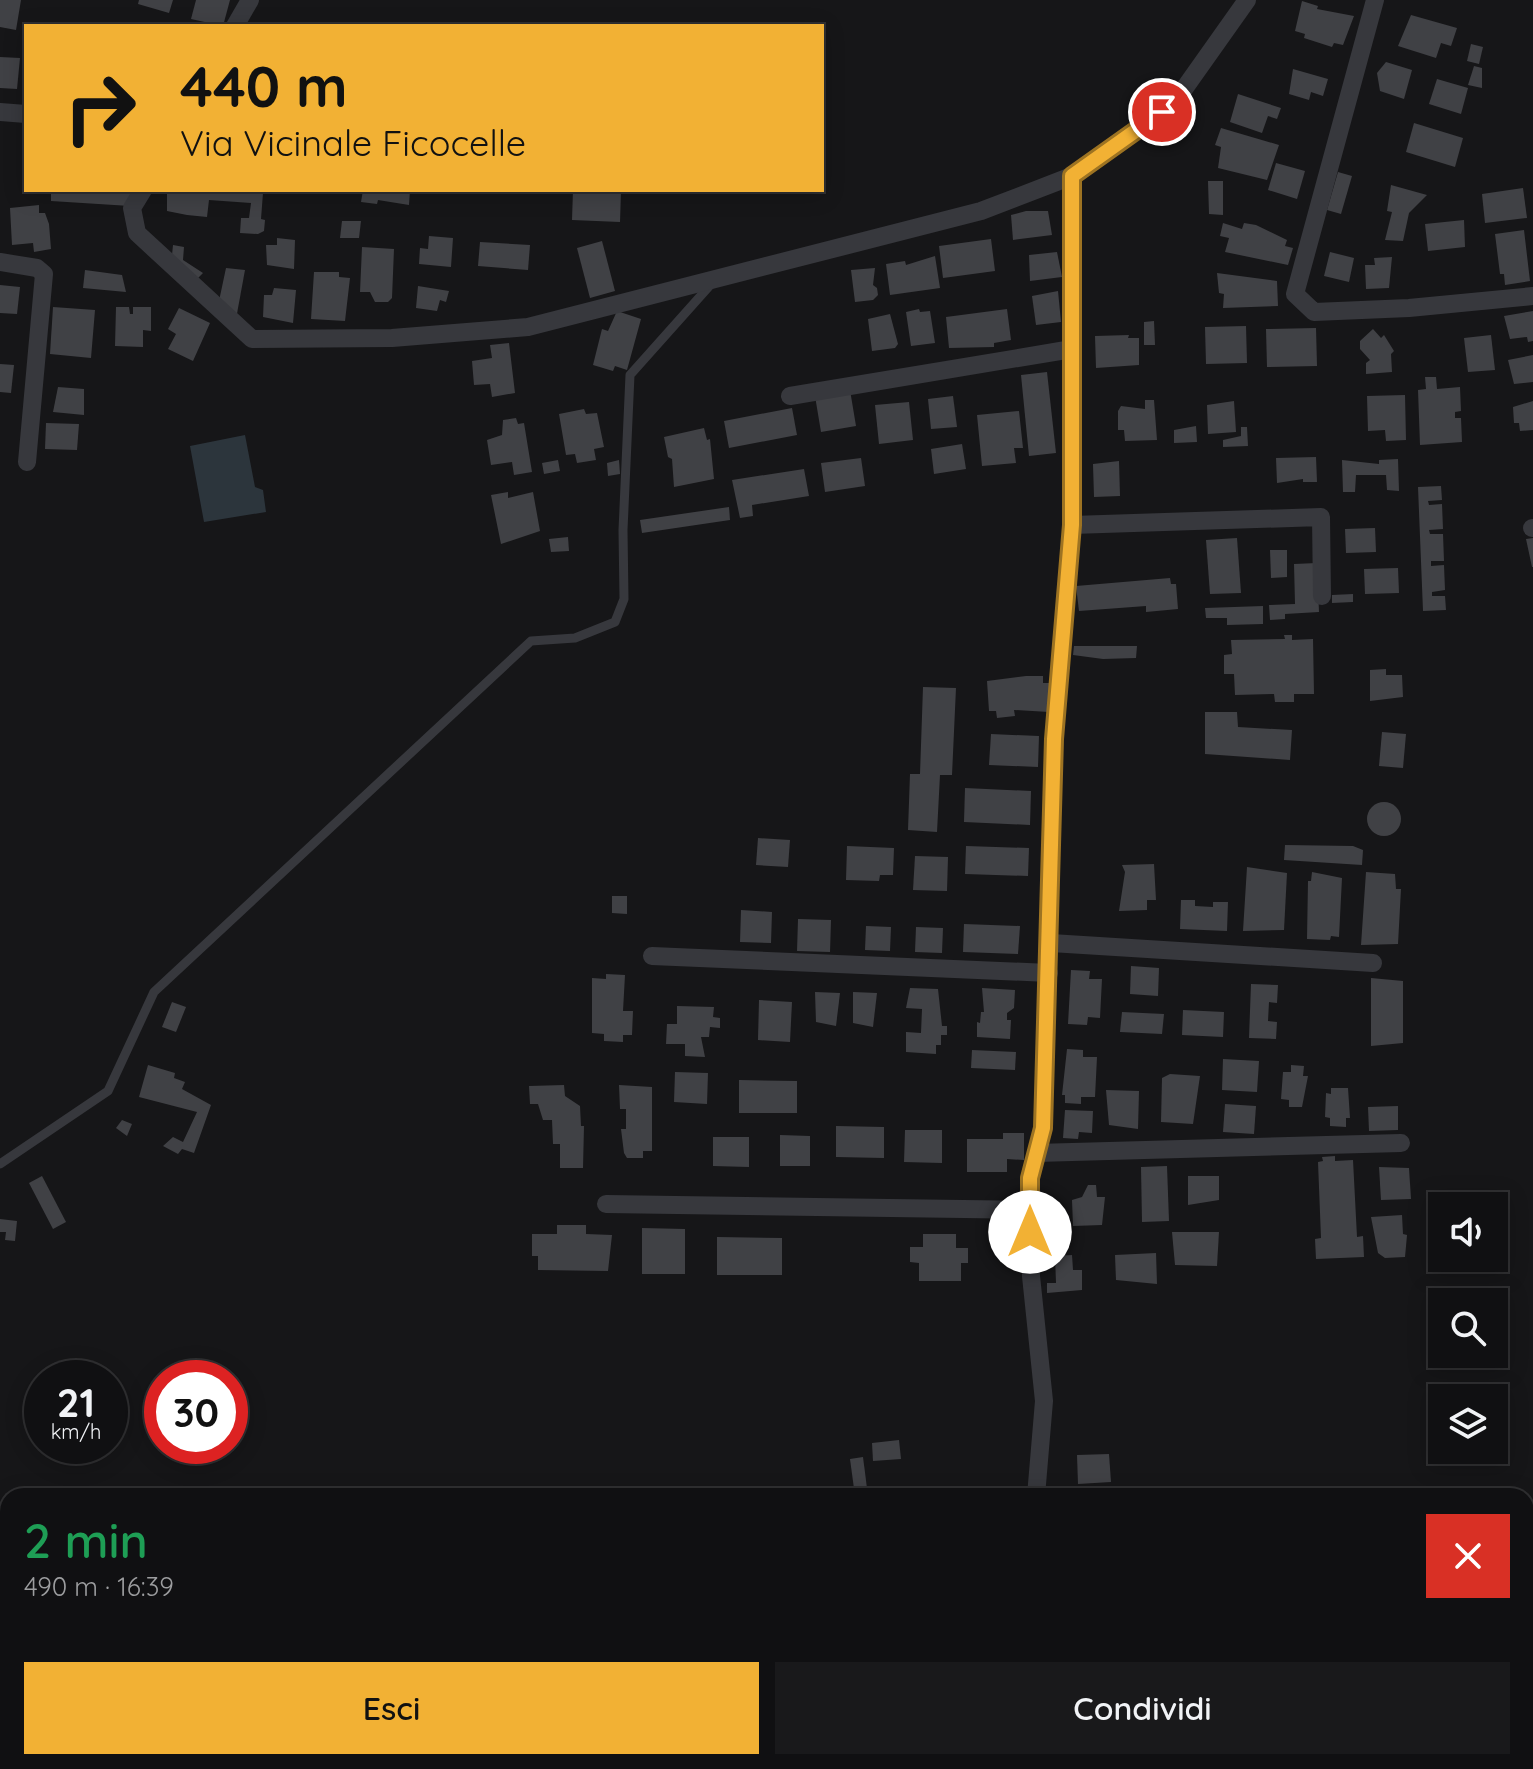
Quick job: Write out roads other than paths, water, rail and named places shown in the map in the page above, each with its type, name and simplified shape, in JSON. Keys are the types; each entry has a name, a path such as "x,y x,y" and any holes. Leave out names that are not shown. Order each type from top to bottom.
{"street":[{"path":"236,24 250,0"},
{"path":"142,192 132,208 137,233 252,339 392,338 528,327 981,211 1072,176 1162,112 1184,89 1247,0"},
{"path":"1375,0 1295,294 1314,312 1409,308 1533,296"},
{"path":"0,112 24,114"},
{"path":"1037,1488 1044,1401 1031,1276 1030,1178 1043,1128 1051,943 1054,739 1072,525 1072,176"},
{"path":"0,262 37,268 44,274 27,462"},
{"path":"790,396 1072,349"},
{"path":"1072,525 1321,517 1322,596"},
{"path":"1051,943 1373,963"},
{"path":"652,956 1049,973"},
{"path":"1036,1153 1401,1143"},
{"path":"606,1204 1030,1210"}],"lane":[{"path":"0,1164 108,1091 154,992 531,641 575,638 615,622 624,599 623,530 630,375 715,279"}]}
